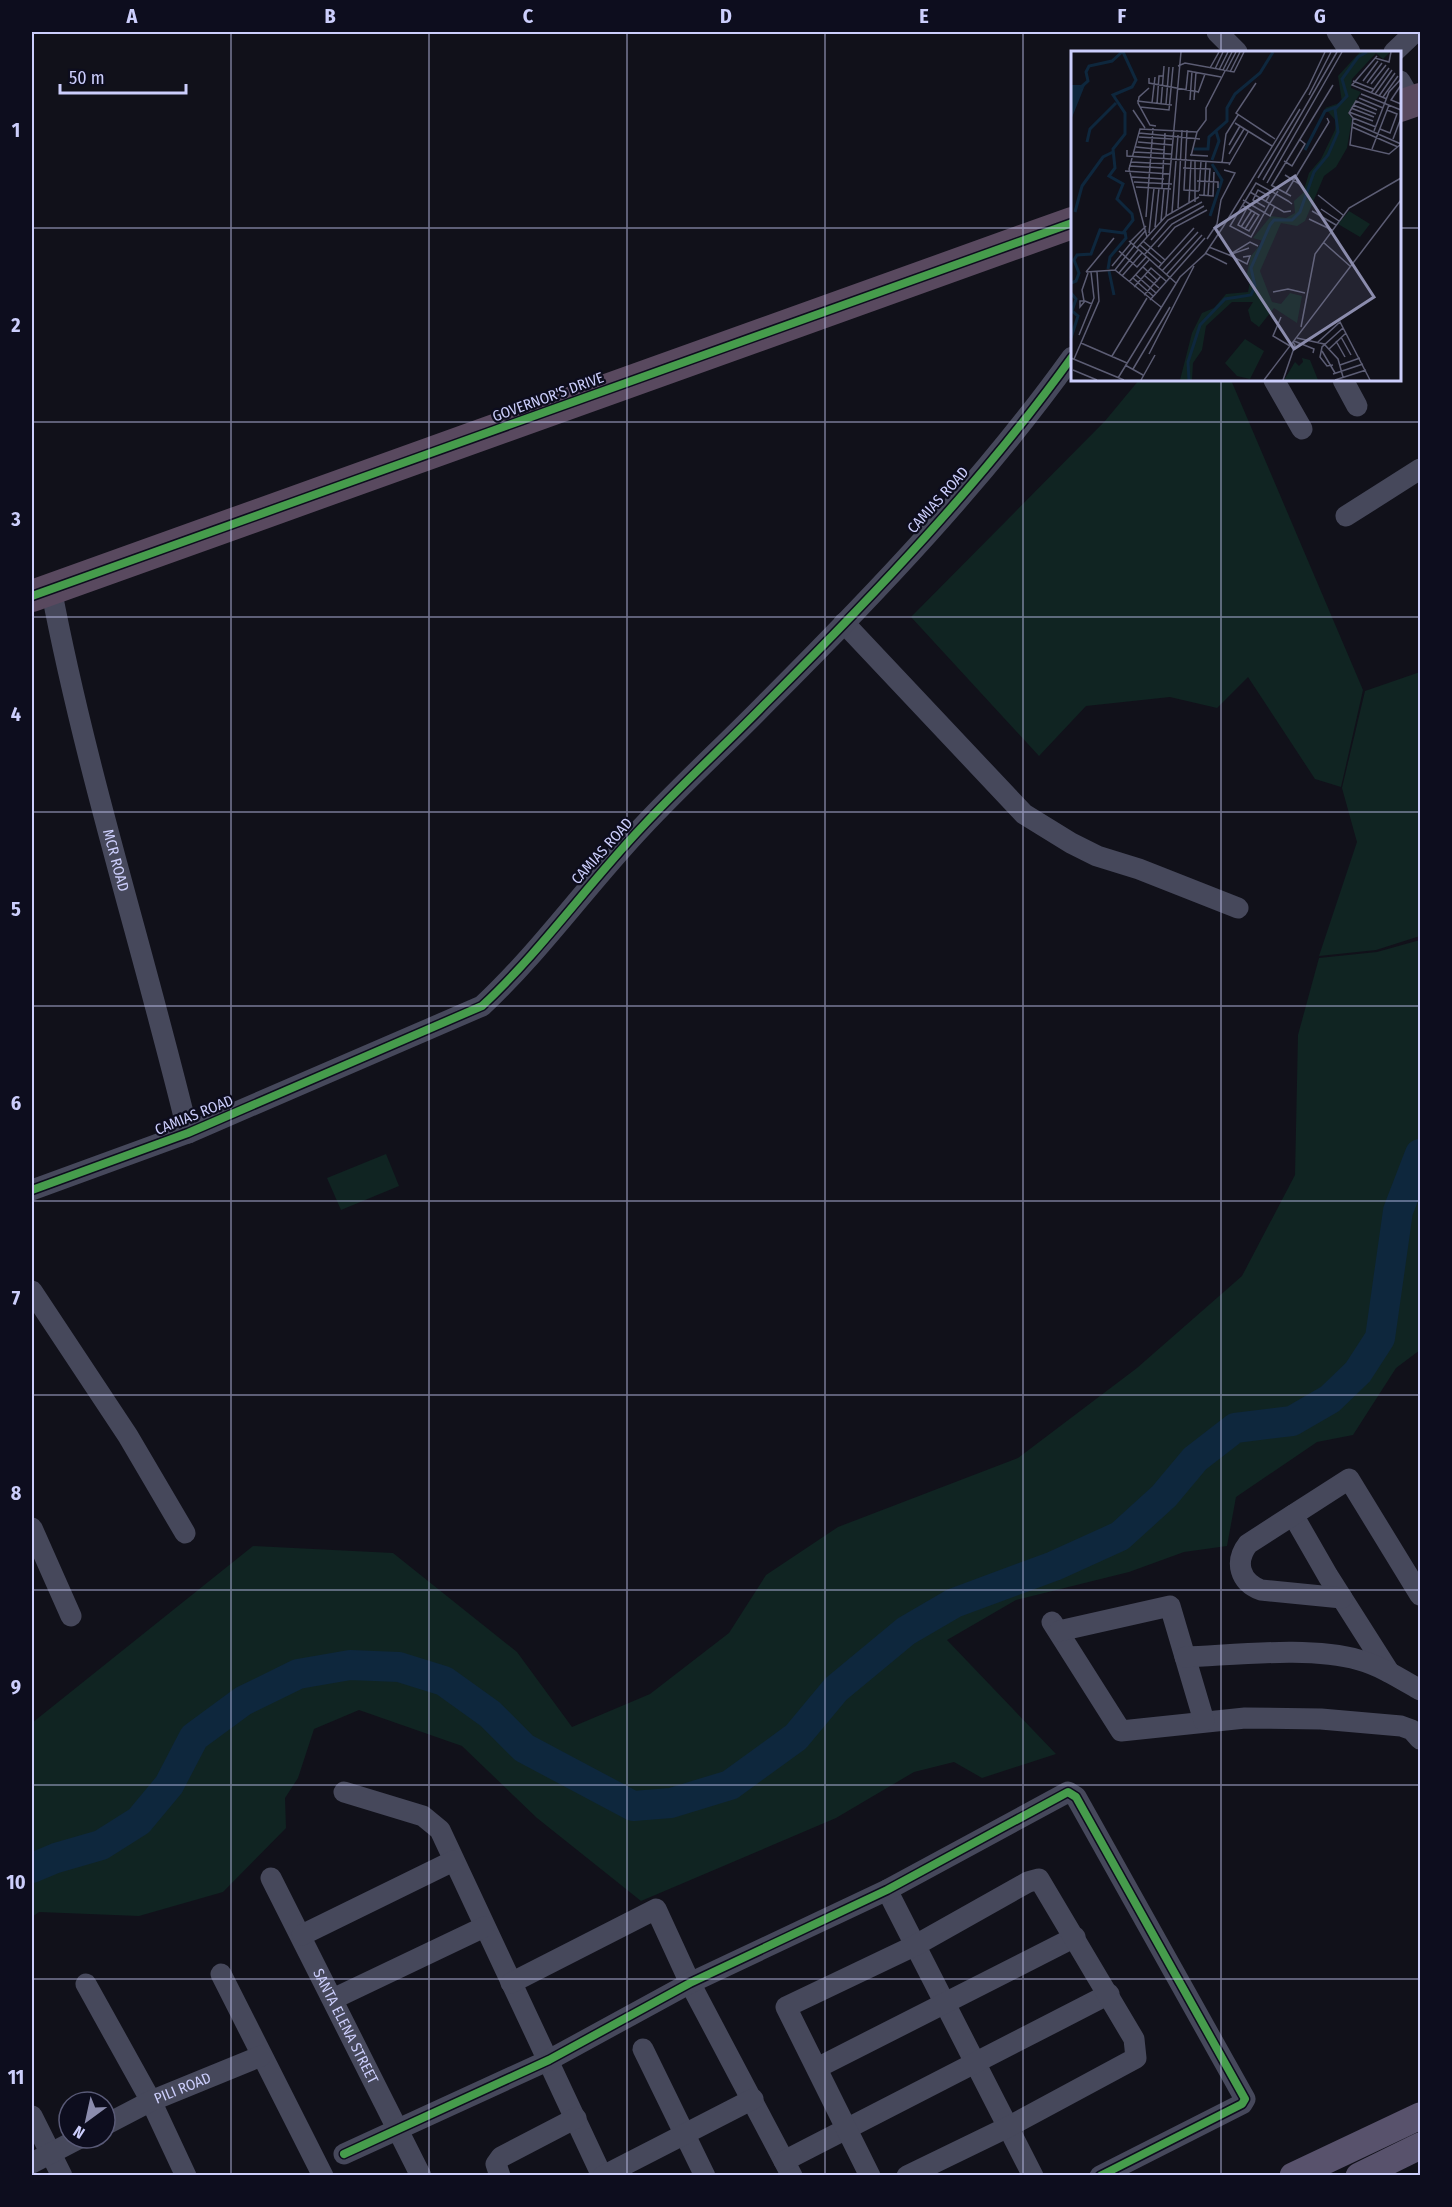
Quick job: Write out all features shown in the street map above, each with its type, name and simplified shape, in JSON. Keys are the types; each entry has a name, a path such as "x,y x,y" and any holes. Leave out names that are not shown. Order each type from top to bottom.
{"highway":[{"name":"GOVERNOR'S DRIVE","path":"41,592 1071,223"}],"main road":[{"path":"1293,2175 1420,2116"},
{"path":"1358,2175 1420,2146"}],"street":[{"path":"1217,32 1236,51"},
{"path":"1231,32 1250,51"},
{"path":"1337,32 1349,51"},
{"path":"1395,51 1415,32"},
{"name":"CAMIAS ROAD","path":"32,1190 188,1133 482,1006 520,971 570,907 643,826 844,623 985,468 1071,358"},
{"path":"1275,381 1302,429"},
{"path":"1343,381 1357,406"},
{"path":"1346,516 1420,469"},
{"name":"MCR ROAD","path":"41,592 68,678 165,1036 188,1133"},
{"path":"844,623 1024,814 1097,856 1139,869 1238,908"},
{"path":"32,1292 128,1436 185,1533"},
{"path":"1342,1598 1261,1590 1250,1586 1244,1578 1240,1559 1248,1544 1348,1479 1420,1595"},
{"path":"1293,1515 1389,1672"},
{"path":"32,1528 71,1616"},
{"path":"1204,1721 1170,1606 1056,1626 1121,1731 1204,1721 1321,1719 1401,1726 1412,1730 1420,1739"},
{"path":"1185,1657 1296,1653 1333,1655 1358,1660 1389,1672 1420,1690"},
{"path":"344,1792 423,1816 440,1830 603,2175 753,2099"},
{"path":"344,2154 549,2060 690,1983 887,1890 1068,1792 1076,1797 1245,2099 1242,2104 1100,2175"},
{"path":"302,1935 453,1861"},
{"name":"SANTA ELENA STREET","path":"271,1878 302,1935 421,2175"},
{"path":"870,2175 786,2007 916,1945 1036,1878 1042,1881 1134,2039 1136,2058 1008,2127 907,2175"},
{"path":"887,1890 1033,2175"},
{"path":"511,1983 654,1908 660,1913 690,1983 788,2168 847,2128 1109,1994"},
{"path":"333,1999 484,1927"},
{"path":"817,2068 1075,1937"},
{"path":"221,1974 323,2175"},
{"path":"86,1984 151,2101 186,2175"},
{"path":"643,2049 705,2175"},
{"name":"PILI ROAD","path":"117,2119 151,2101 261,2056"},
{"path":"32,2116 41,2158 62,2175"},
{"path":"500,2175 496,2164 501,2157 576,2118"},
{"path":"41,2158 57,2150"},
{"path":"1346,2150 1358,2175"}],"green space":[{"path":"1138,381 1231,381 1363,690 1341,787 1315,779 1248,677 1217,708 1170,697 1086,706 1039,756 911,617 1105,421"},
{"path":"1420,672 1420,936 1376,950 1319,956 1357,842 1342,788 1365,691"},
{"path":"1420,940 1420,1350 1396,1368 1353,1435 1317,1442 1236,1497 1227,1546 1184,1552 1129,1572 1016,1600 947,1640 1056,1754 982,1778 954,1762 914,1772 836,1818 641,1901 537,1818 462,1746 359,1710 314,1729 298,1778 285,1798 286,1828 223,1892 139,1916 39,1912 32,1917 32,1723 253,1546 393,1553 517,1652 572,1727 650,1694 729,1633 766,1575 838,1527 1018,1458 1137,1368 1242,1276 1295,1175 1298,1035 1319,958 1377,952"},
{"path":"386,1154 399,1186 341,1210 327,1178"}],"waterway":[{"path":"32,1868 56,1858 101,1845 139,1821 169,1785 194,1737 243,1701 298,1674 350,1665 399,1667 444,1681 490,1714 524,1748 633,1806 671,1803 730,1785 796,1737 836,1689 906,1631 954,1603 1054,1566 1120,1536 1164,1496 1195,1459 1235,1428 1292,1421 1330,1399 1358,1372 1380,1338 1398,1211 1420,1154"}],"cycle path":[{"path":"32,596 1071,223"},
{"path":"32,1190 188,1133 482,1006 524,963 642,827 927,536 1002,448 1071,358"},
{"path":"344,2154 549,2060 690,1983 887,1890 1068,1792 1076,1797 1245,2099 1242,2104 1100,2176"}]}
